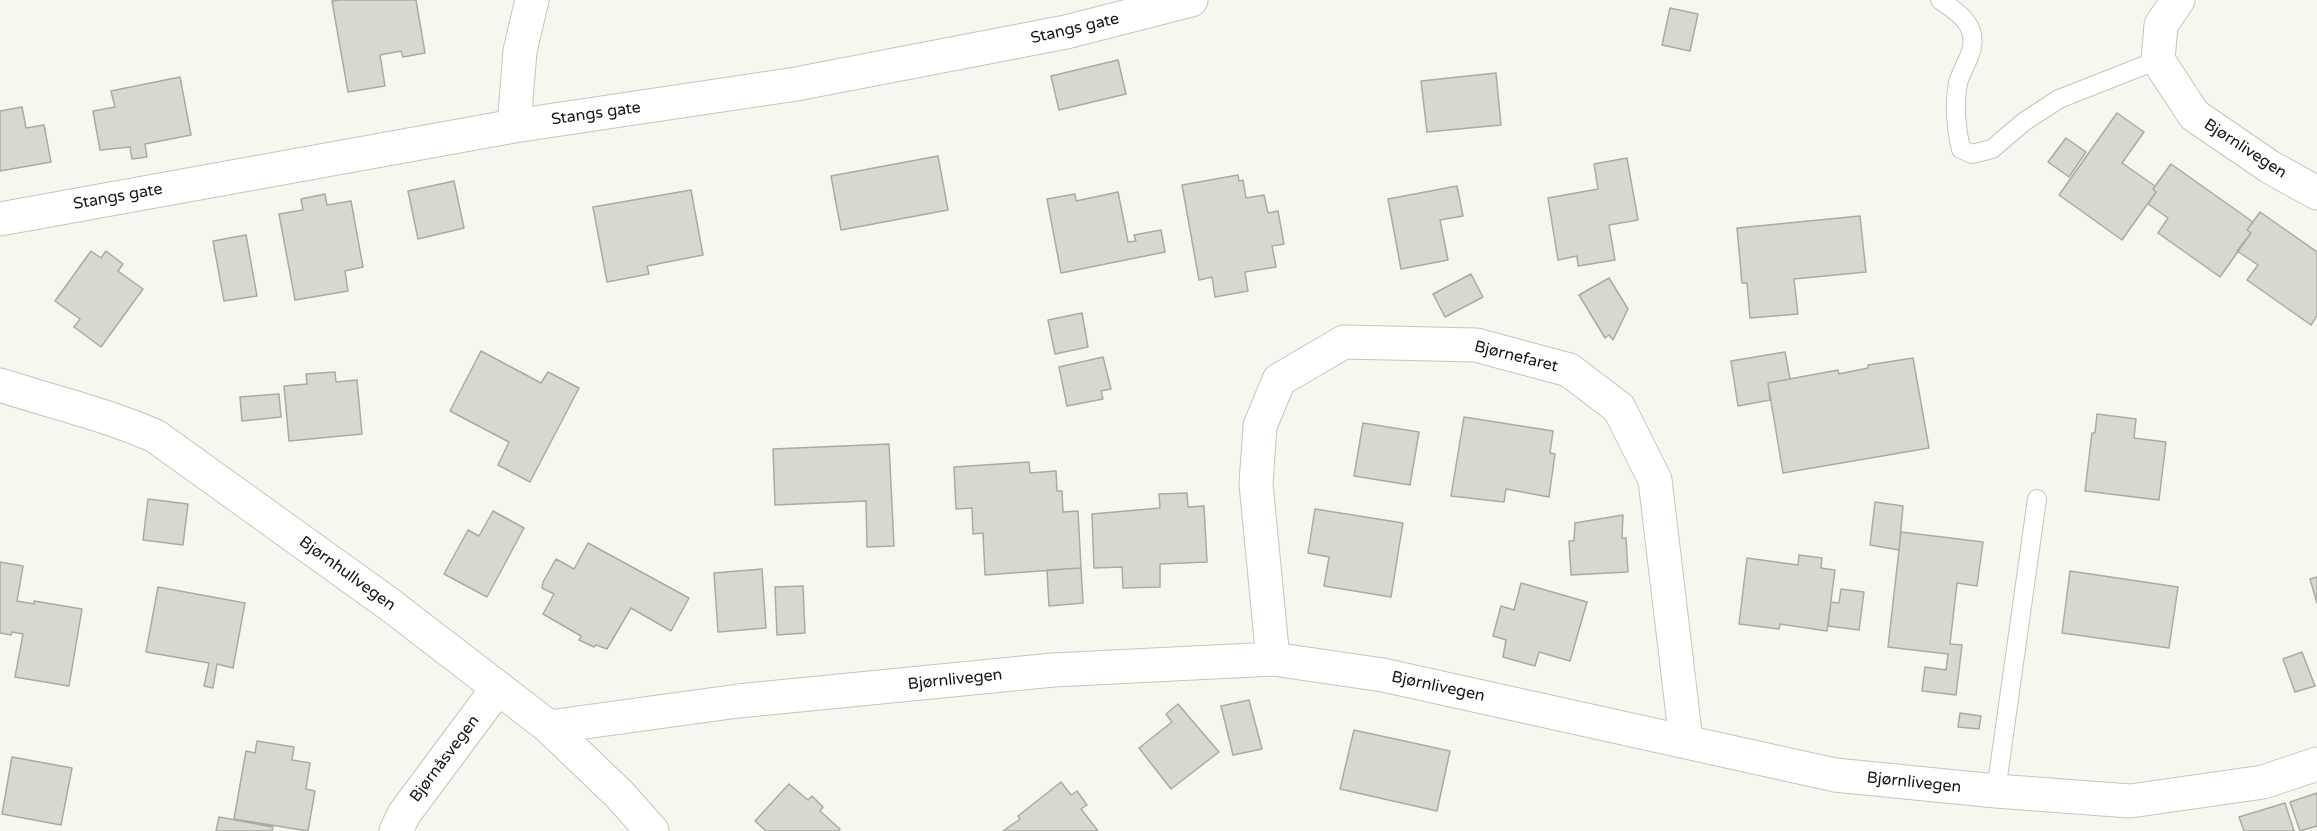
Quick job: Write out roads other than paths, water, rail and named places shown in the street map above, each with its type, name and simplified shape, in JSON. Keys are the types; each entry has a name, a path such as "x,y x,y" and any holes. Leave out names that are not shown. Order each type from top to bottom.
{"street":[{"path":"514,126 520,51 532,0"},
{"name":"Stangs gate","path":"0,219 514,126 796,84 1066,32 1191,0"},
{"path":"2158,60 2161,26 2178,0"},
{"name":"Bjørnlivegen","path":"2158,60 2194,115 2270,167 2317,193"},
{"name":"Bjørnefaret","path":"1273,659 1256,484 1260,426 1279,380 1344,342 1476,345 1569,370 1619,408 1655,480 1686,741"},
{"name":"Bjørnhullvegen","path":"0,385 54,403 118,420 155,436 389,604 549,727 619,794 652,831"},
{"name":"Bjørnlivegen","path":"549,727 738,701 1053,670 1273,659 1383,675 1835,775 1996,791 2130,801 2263,782 2317,764"},
{"name":"Bjørnåsvegen","path":"396,831 404,814 497,689"}],"lane":[{"path":"1940,0 1960,14 1972,29 1972,47 1958,83 1957,130 1961,149 1972,154 1992,149 2025,121 2059,99 2158,60"},
{"path":"1996,791 2037,500"}]}
